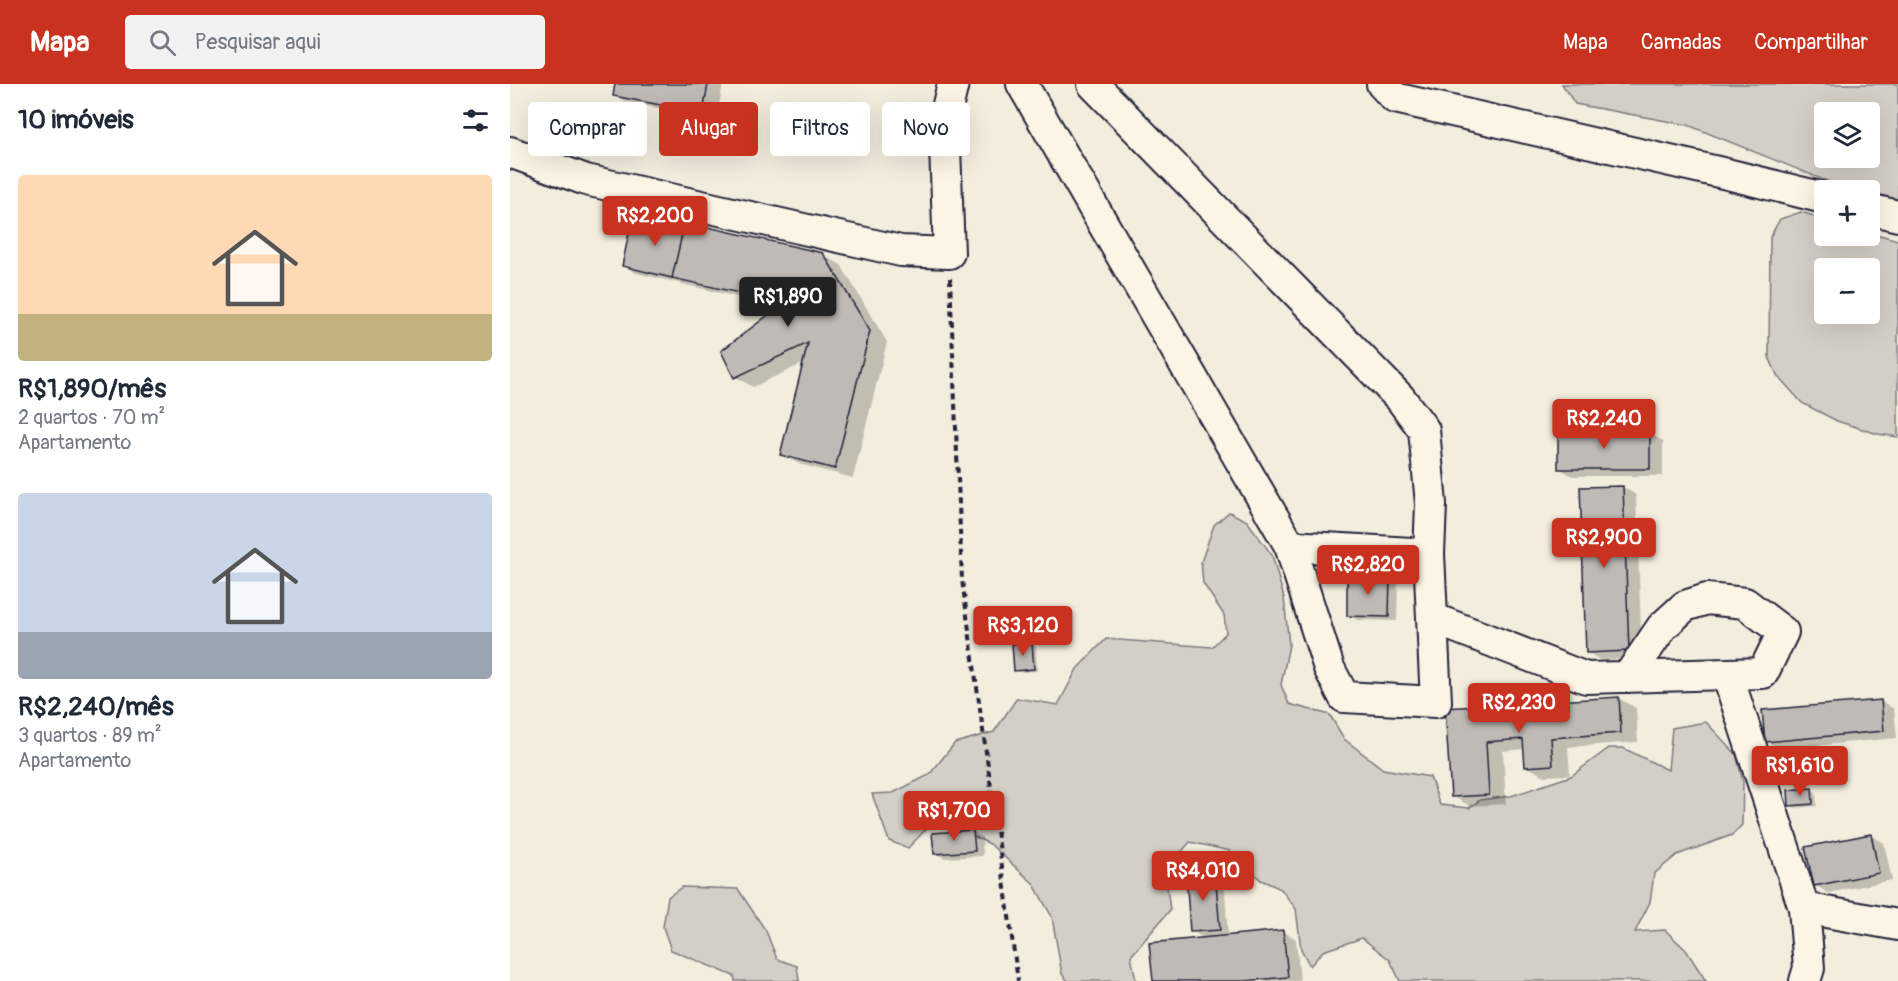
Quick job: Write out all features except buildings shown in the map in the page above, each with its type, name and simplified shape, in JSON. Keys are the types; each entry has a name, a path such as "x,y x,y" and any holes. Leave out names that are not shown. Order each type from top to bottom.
{"lane":[{"path":"510,152 586,180 901,251 949,254 944,121 953,84"},
{"path":"1022,84 1290,546 1329,668 1344,697 1436,702 1429,554 1431,504 1424,430 1400,398 1094,84"},
{"path":"1382,84 1395,98 1814,196"},
{"path":"1880,212 1898,216"},
{"path":"1290,546 1429,554"},
{"path":"1432,618 1586,678 1628,677 1763,673 1783,632 1745,603 1707,599 1685,606 1662,627 1628,677"},
{"path":"1727,674 1804,908 1809,968 1805,981"},
{"path":"1804,908 1898,925"}],"path":[{"path":"949,254 962,580 1018,981"}],"shaded area":[{"path":"1562,84 1898,84 1898,200 1880,198 1880,180 1824,180 1688,125 1575,104"},
{"path":"1801,212 1814,216 1814,246 1880,246 1880,235 1898,240 1898,437 1878,434 1837,421 1802,403 1777,375 1769,357 1770,237 1780,219"},
{"path":"1229,512 1247,521 1272,555 1284,598 1289,645 1281,685 1289,704 1330,715 1344,739 1383,769 1430,777 1440,805 1469,808 1480,800 1511,796 1571,776 1609,748 1623,748 1668,770 1672,728 1706,722 1736,754 1743,782 1742,825 1732,835 1677,855 1654,874 1650,902 1635,932 1665,930 1686,950 1706,981 1400,981 1390,960 1362,938 1323,951 1310,966 1301,949 1296,909 1281,889 1261,880 1230,851 1190,842 1165,871 1170,910 1131,956 1136,981 1068,981 1062,974 1052,917 1033,883 990,844 936,819 908,848 889,841 872,794 893,793 929,775 955,743 994,732 1017,698 1058,705 1077,669 1106,639 1212,647 1226,633 1224,615 1203,583 1201,562 1214,525"},
{"path":"682,887 738,889 766,931 777,959 797,966 799,981 735,981 734,976 671,950 663,927 668,897"}]}
